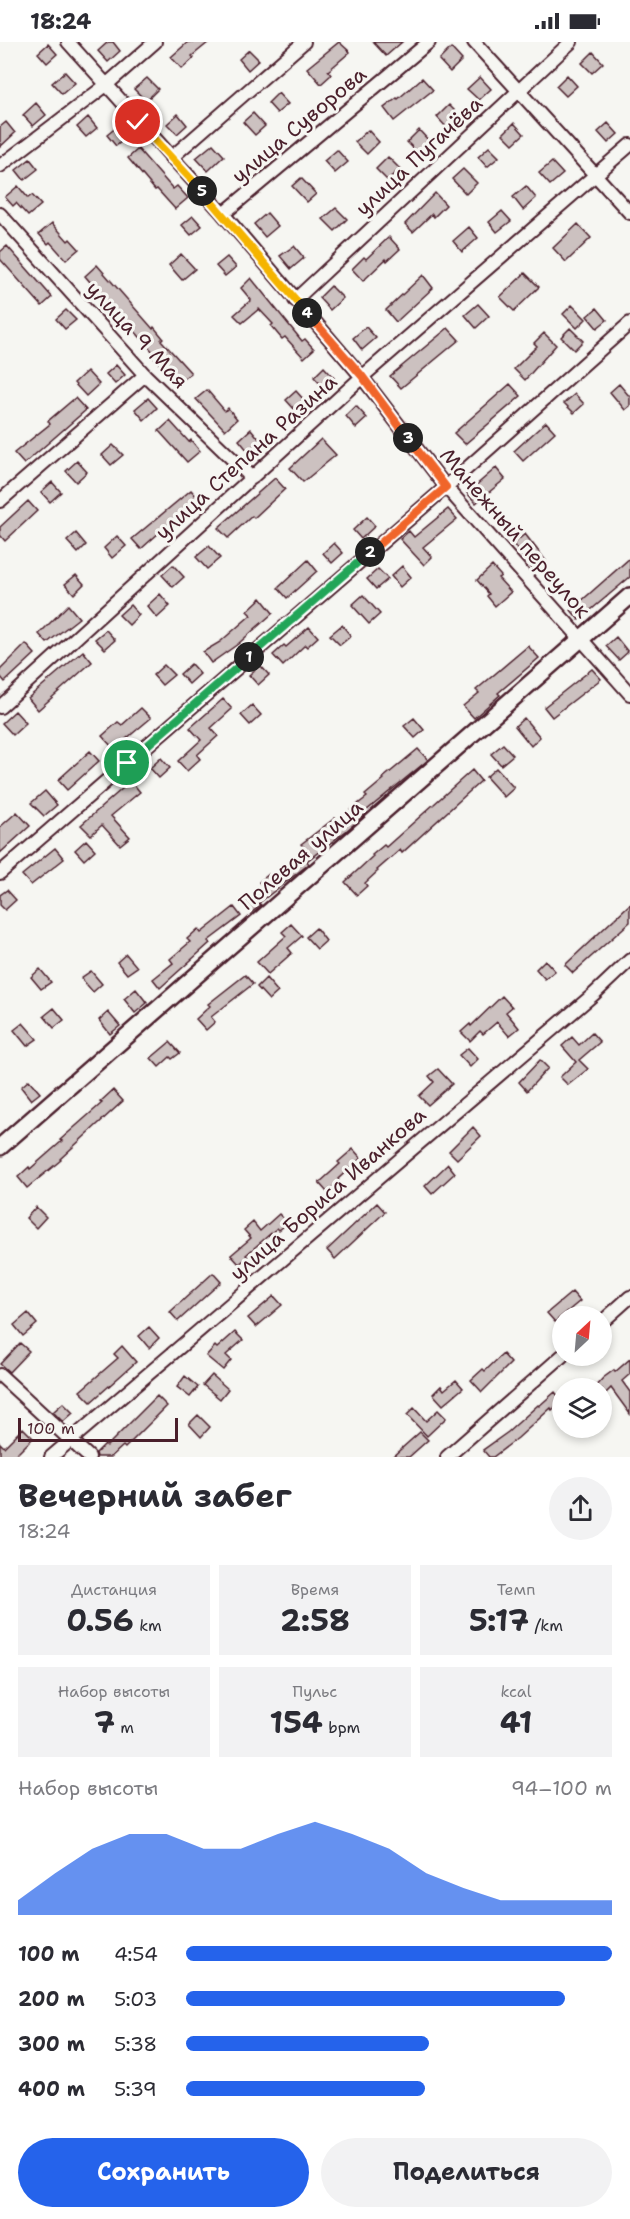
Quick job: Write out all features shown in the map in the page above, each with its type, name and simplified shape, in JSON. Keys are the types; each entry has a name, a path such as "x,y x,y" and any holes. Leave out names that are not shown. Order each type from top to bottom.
{"street":[{"name":"Манежный переулок","path":"68,42 105,86 223,214 362,376 446,487 630,694"},
{"path":"0,166 105,86 155,42"},
{"path":"171,158 304,42"},
{"name":"улица Суворова","path":"223,214 429,42"},
{"path":"474,42 630,213"},
{"name":"улица Пугачёва","path":"295,300 571,42"},
{"name":"улица Степана Разина","path":"0,707 362,376 630,145"},
{"name":"улица 9 Мая","path":"0,214 145,375 252,478"},
{"path":"0,873 446,487 630,323"},
{"path":"0,501 145,375"},
{"name":"Полевая улица","path":"0,1146 630,596"},
{"name":"улица Бориса Иванкова","path":"51,1457 594,994 630,960"},
{"path":"612,1313 630,1297"},
{"path":"447,1457 552,1365"},
{"path":"0,1375 89,1457"}],"building":[{"path":"108,42 113,42 120,51 108,62 98,51"},
{"path":"188,42 209,42 192,56 194,58 182,69 171,57"},
{"path":"339,42 350,52 328,71 331,75 321,84 307,68"},
{"path":"373,42 402,42 386,56"},
{"path":"48,44 57,54 47,63 38,53"},
{"path":"451,48 462,60 450,72 439,60"},
{"path":"249,50 259,60 248,70 239,59"},
{"path":"593,52 603,63 592,73 582,63"},
{"path":"65,72 75,83 62,94 52,83"},
{"path":"567,75 577,86 566,96 556,86"},
{"path":"480,77 491,89 479,100 467,89"},
{"path":"147,78 158,89 146,101 134,89"},
{"path":"422,78 433,90 394,121 384,108"},
{"path":"278,93 288,104 277,113 268,103"},
{"path":"36,103 46,115 33,126 23,115"},
{"path":"449,105 461,117 448,129 437,117"},
{"path":"253,113 265,126 255,135 243,122"},
{"path":"178,114 187,125 177,134 167,124"},
{"path":"88,117 97,128 86,137 77,127"},
{"path":"6,122 15,133 0,147 0,127"},
{"path":"514,123 524,134 513,144 503,134"},
{"path":"608,123 618,134 608,143 598,132"},
{"path":"118,126 127,137 116,146 107,135"},
{"path":"368,130 379,142 367,154 355,142"},
{"path":"419,130 430,142 418,153 407,142"},
{"path":"213,144 224,156 208,171 196,158"},
{"path":"489,147 499,157 487,167 478,157"},
{"path":"138,149 173,189 177,186 188,198 175,209 157,189 155,190 128,158"},
{"path":"337,150 348,162 335,173 324,161"},
{"path":"388,157 400,169 387,180 376,169"},
{"path":"30,159 38,169 24,180 16,170"},
{"path":"552,162 563,174 550,185 539,173"},
{"path":"463,169 477,183 466,194 452,179"},
{"path":"301,178 316,194 307,202 292,186"},
{"path":"18,186 28,198 32,195 41,205 28,216 16,203 13,206 5,197"},
{"path":"526,186 536,198 523,210 513,197"},
{"path":"435,193 446,205 434,217 432,214 413,232 405,224"},
{"path":"336,208 347,219 335,231 323,219"},
{"path":"502,211 511,221 497,232 489,222"},
{"path":"267,213 278,226 265,237 254,224"},
{"path":"193,216 202,226 191,235 182,225"},
{"path":"52,223 68,241 70,239 79,249 66,260 50,242 48,244 39,234"},
{"path":"578,224 591,238 566,262 553,248"},
{"path":"469,227 478,238 462,252 453,241"},
{"path":"389,237 400,249 363,281 352,269"},
{"path":"7,246 52,297 42,306 0,259 0,252"},
{"path":"294,246 304,258 291,269 280,256"},
{"path":"181,254 195,269 182,280 169,265"},
{"path":"227,257 236,267 225,276 216,266"},
{"path":"97,265 153,329 154,327 163,338 161,340 191,373 178,384 151,355 154,353 132,328 130,329 85,276"},
{"path":"525,273 539,287 514,311 500,297"},
{"path":"423,275 433,288 396,322 386,310"},
{"path":"251,278 302,341 305,339 314,349 304,358 285,337 282,339 271,326 273,324 259,309 242,323 234,315 251,300 241,288"},
{"path":"331,286 343,298 330,310 319,298"},
{"path":"478,304 489,316 476,328 465,315"},
{"path":"572,305 586,319 577,328 563,314"},
{"path":"597,308 607,320 597,328 587,316"},
{"path":"66,310 76,320 65,329 56,319"},
{"path":"366,327 376,338 362,350 353,338"},
{"path":"448,328 459,340 401,388 390,376"},
{"path":"570,328 583,341 574,350 561,337"},
{"path":"544,333 556,345 525,380 514,369 537,346 534,343"},
{"path":"116,365 125,375 115,384 106,374"},
{"path":"324,367 334,378 323,387 314,377"},
{"path":"87,371 99,384 86,396 74,383"},
{"path":"510,384 521,396 465,444 454,433"},
{"path":"619,384 630,397 630,406 625,410 610,392"},
{"path":"207,390 225,411 228,408 237,419 225,430 196,399"},
{"path":"296,391 305,401 295,410 286,400"},
{"path":"575,394 584,404 574,413 564,403"},
{"path":"75,398 86,410 24,464 14,453 50,424 48,421"},
{"path":"148,398 157,408 144,420 135,409"},
{"path":"356,406 367,418 356,428 346,416"},
{"path":"170,421 200,451 187,462 159,431"},
{"path":"546,422 555,432 523,461 514,451"},
{"path":"251,429 260,440 248,451 239,440"},
{"path":"321,439 336,455 303,482 290,468"},
{"path":"113,445 123,455 111,465 102,455"},
{"path":"77,461 87,472 76,482 66,471"},
{"path":"496,468 505,479 476,503 467,493"},
{"path":"275,478 285,489 228,538 218,528"},
{"path":"52,482 61,492 50,502 41,492"},
{"path":"191,490 198,498 141,549 132,539"},
{"path":"28,501 37,511 5,541 0,535 0,527"},
{"path":"448,509 457,519 423,547 432,557 424,565 400,539 409,531 414,537"},
{"path":"367,517 375,526 361,539 353,530"},
{"path":"76,533 86,545 78,553 67,541"},
{"path":"525,534 546,561 534,571 513,544"},
{"path":"117,536 126,546 112,558 104,548"},
{"path":"334,543 343,553 332,563 323,553"},
{"path":"209,546 220,558 207,569 196,557"},
{"path":"630,558 630,577 579,620 571,610"},
{"path":"308,560 317,571 287,598 278,588"},
{"path":"173,565 184,577 173,587 162,575"},
{"path":"402,566 411,577 400,587 391,576"},
{"path":"492,566 501,576 498,578 511,592 495,606 487,596 489,594 477,580"},
{"path":"378,569 388,579 376,589 367,579"},
{"path":"76,575 84,584 74,594 65,584"},
{"path":"160,594 170,606 157,618 147,606"},
{"path":"363,595 380,614 369,624 352,605"},
{"path":"261,598 273,613 238,644 211,663 203,652 220,642 251,615 247,611"},
{"path":"68,605 79,618 47,643 39,634"},
{"path":"130,605 139,615 129,625 119,615"},
{"path":"342,625 351,636 340,645 330,635"},
{"path":"309,627 318,637 307,647 305,645 283,666 273,655"},
{"path":"106,630 115,640 105,649 95,639"},
{"path":"616,637 628,652 619,660 606,646"},
{"path":"26,644 35,654 5,682 0,676 0,670"},
{"path":"528,646 539,658 498,693 500,695 474,718 463,706 479,693 476,690"},
{"path":"83,651 92,662 38,710 28,698"},
{"path":"191,664 200,674 189,684 180,674"},
{"path":"164,665 174,675 162,685 153,675"},
{"path":"260,665 269,675 258,685 249,675"},
{"path":"592,669 601,679 552,717 544,707"},
{"path":"223,699 232,709 211,728 218,736 197,755 200,759 187,771 178,761 201,740 190,728"},
{"path":"252,705 261,715 250,725 241,715"},
{"path":"141,708 151,718 114,749 102,736 118,722 122,725"},
{"path":"15,711 26,723 13,735 2,723"},
{"path":"414,718 424,730 415,738 404,726"},
{"path":"524,718 540,737 531,746 515,726"},
{"path":"503,744 513,755 501,765 491,754"},
{"path":"418,749 428,760 366,811 367,813 346,831 307,861 309,864 259,903 261,905 251,913 244,904 264,888 259,882 269,874 271,877 306,850 301,844 367,797 365,795 383,778"},
{"path":"90,751 99,761 67,790 58,780"},
{"path":"161,758 170,768 159,778 150,768"},
{"path":"496,768 514,788 504,797 486,777"},
{"path":"472,770 481,781 402,853 400,850 377,870 365,883 367,886 357,895 345,882 372,855 384,845 386,847"},
{"path":"131,781 140,792 111,816 130,837 120,845 102,825 91,835 81,825"},
{"path":"45,791 57,805 44,816 31,803"},
{"path":"17,812 30,826 0,853 0,827"},
{"path":"86,840 95,850 84,860 75,850"},
{"path":"55,848 64,859 31,885 22,875"},
{"path":"7,890 16,900 5,910 0,905 0,895"},
{"path":"630,904 630,922 573,973 565,965"},
{"path":"234,907 241,916 208,941 210,943 160,988 153,979 173,963 170,959 190,942 187,939 198,929 201,933"},
{"path":"291,924 302,936 288,948 292,953 268,974 257,962 286,936 282,932"},
{"path":"316,928 326,941 317,949 306,937"},
{"path":"126,954 137,967 127,974 117,962"},
{"path":"545,960 555,971 545,979 536,969"},
{"path":"40,969 51,982 41,989 31,977"},
{"path":"91,971 102,984 93,992 81,978"},
{"path":"245,975 253,984 211,1017 215,1022 206,1030 196,1019 210,1006 208,1004"},
{"path":"266,978 278,992 269,1000 257,987"},
{"path":"136,989 147,1003 135,1013 124,999"},
{"path":"502,996 512,1007 506,1012 519,1028 509,1036 497,1022 483,1034 480,1031 470,1041 461,1032 470,1024 471,1026"},
{"path":"54,1008 64,1020 54,1028 44,1016"},
{"path":"108,1012 120,1026 110,1034 99,1020"},
{"path":"23,1023 37,1039 27,1046 14,1030"},
{"path":"592,1033 600,1042 579,1060 588,1069 568,1085 560,1077 576,1062 562,1046 572,1037 579,1045"},
{"path":"170,1042 180,1053 172,1059 170,1057 159,1067 151,1058"},
{"path":"468,1048 478,1059 470,1067 459,1055"},
{"path":"540,1060 548,1068 527,1091 519,1082"},
{"path":"438,1069 452,1084 428,1105 419,1096 434,1082 429,1076"},
{"path":"29,1080 40,1093 31,1100 21,1087"},
{"path":"113,1090 123,1101 61,1160 27,1188 18,1177 62,1141 60,1140 102,1103 100,1102"},
{"path":"473,1127 481,1136 457,1159 449,1151"},
{"path":"353,1149 361,1158 327,1192 319,1183"},
{"path":"448,1164 455,1173 432,1194 425,1186"},
{"path":"377,1203 385,1212 335,1259 327,1250"},
{"path":"36,1207 46,1217 36,1228 26,1218"},
{"path":"279,1214 288,1223 279,1230 277,1228 239,1264 231,1255 251,1238 244,1230 253,1222 260,1231"},
{"path":"213,1273 221,1282 178,1321 170,1312"},
{"path":"572,1292 580,1301 574,1306 555,1306"},
{"path":"274,1296 282,1305 256,1327 248,1318"},
{"path":"552,1309 552,1319 547,1313"},
{"path":"28,1313 37,1324 23,1336 14,1325"},
{"path":"149,1327 159,1338 149,1348 139,1336"},
{"path":"235,1332 243,1340 226,1355 231,1360 223,1370 206,1356 215,1346 217,1348"},
{"path":"20,1343 29,1351 9,1372 0,1364"},
{"path":"122,1346 136,1362 91,1402 80,1391 118,1358 114,1354"},
{"path":"503,1354 511,1363 482,1392 471,1380 483,1369 485,1371"},
{"path":"630,1359 630,1374 622,1381 630,1392 630,1414 612,1389 612,1378 603,1378 614,1370 615,1372"},
{"path":"212,1375 228,1389 220,1399 203,1385"},
{"path":"185,1376 198,1387 190,1397 177,1387"},
{"path":"456,1380 463,1388 443,1405 433,1394 441,1386 444,1390"},
{"path":"552,1395 552,1410 551,1408 493,1457 489,1457 483,1450"},
{"path":"157,1396 167,1406 125,1448 123,1446 111,1457 97,1457 96,1453 105,1444 107,1446"},
{"path":"63,1403 73,1413 63,1422 53,1412"},
{"path":"414,1408 426,1421 438,1410 446,1418 427,1436 407,1415"},
{"path":"198,1415 210,1427 201,1437 189,1424"},
{"path":"23,1428 33,1438 14,1457 0,1457 0,1443 4,1447"},
{"path":"420,1432 428,1440 409,1457 392,1457"}],"route":[{"path":"127,763 446,487 362,376 223,214 138,122"}]}
